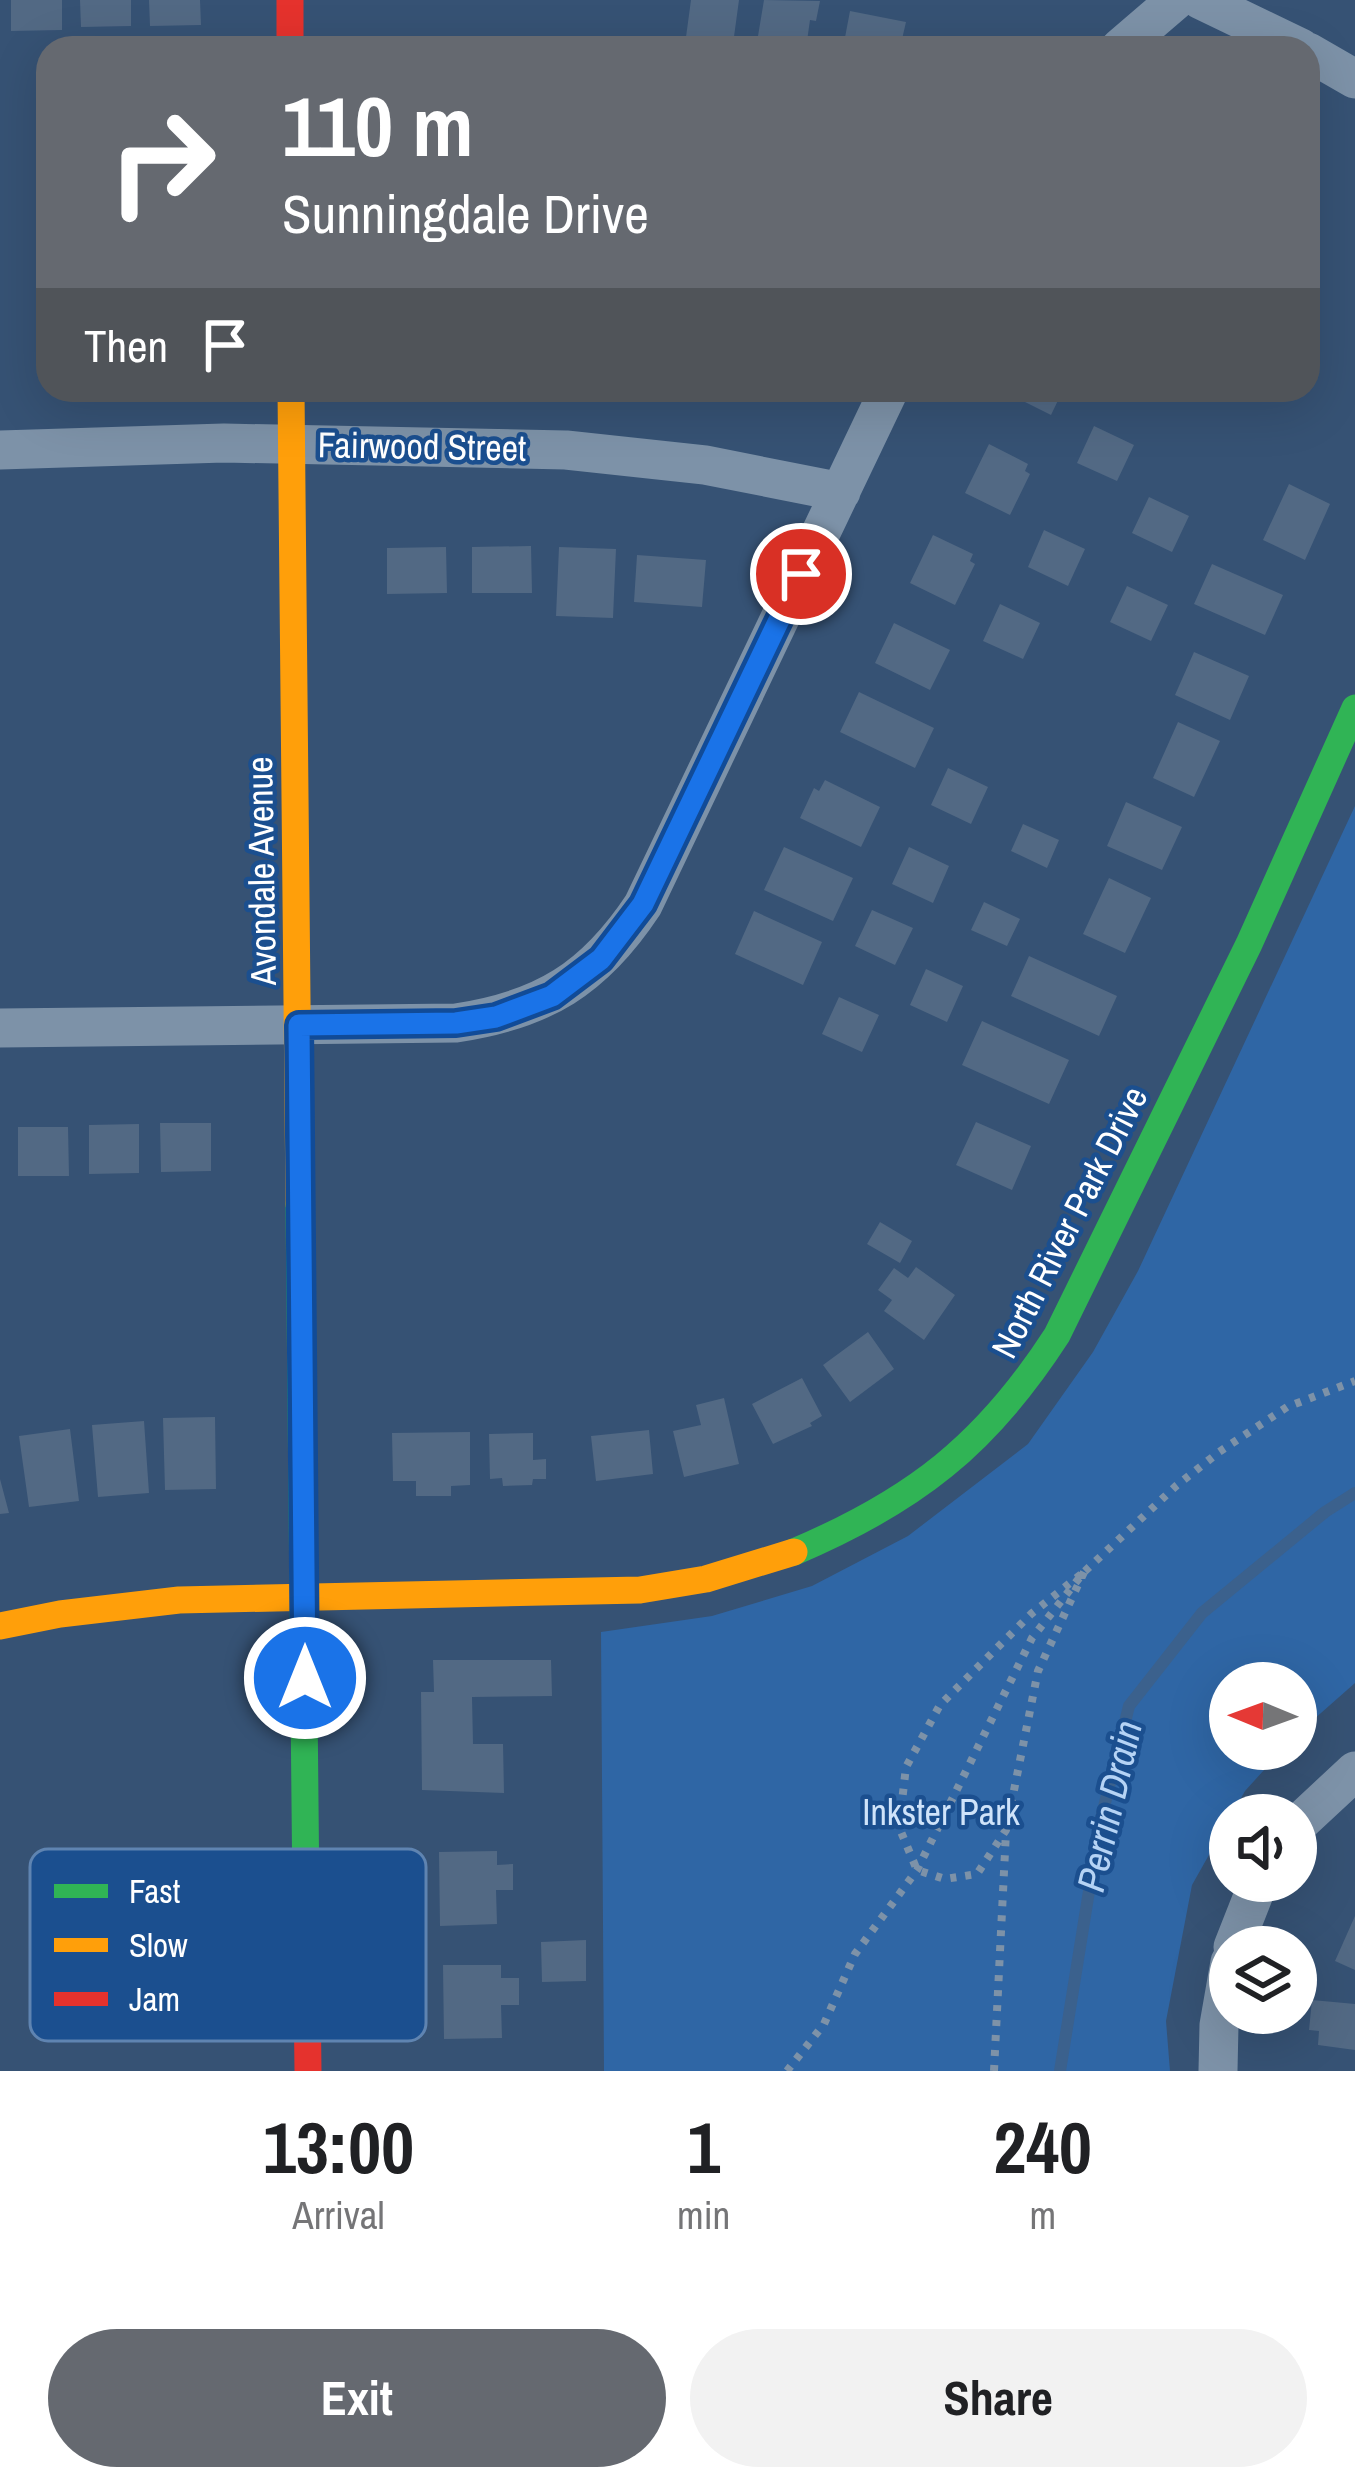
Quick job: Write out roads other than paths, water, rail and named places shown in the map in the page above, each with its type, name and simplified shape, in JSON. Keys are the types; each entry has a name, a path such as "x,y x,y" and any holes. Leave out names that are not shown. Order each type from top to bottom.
{"street":[{"path":"290,0 290,36"},
{"path":"1134,36 1176,0"},
{"path":"1201,0 1275,36"},
{"path":"1320,59 1355,80"},
{"name":"Avondale Avenue","path":"291,402 306,1849"},
{"path":"0,1028 456,1023 496,1017 552,996 601,959 643,904 883,402"},
{"name":"Fairwood Street","path":"0,450 291,444 566,450 705,465 841,492"},
{"name":"North River Park Drive","path":"0,1625 121,1602 599,1593 714,1576 777,1558 853,1525 927,1479 980,1436 1025,1385 1058,1335 1249,944 1355,708"},
{"path":"1317,1807 1355,1772"},
{"path":"1218,2071 1219,2034"},
{"name":"Avondale Avenue","path":"308,2041 308,2071"}],"waterway":[{"name":"Perrin Drain","path":"1060,2071 1100,1823 1129,1706 1202,1613 1355,1493"}],"park label":[{"name":"Inkster Park","path":"941,1812"}]}
